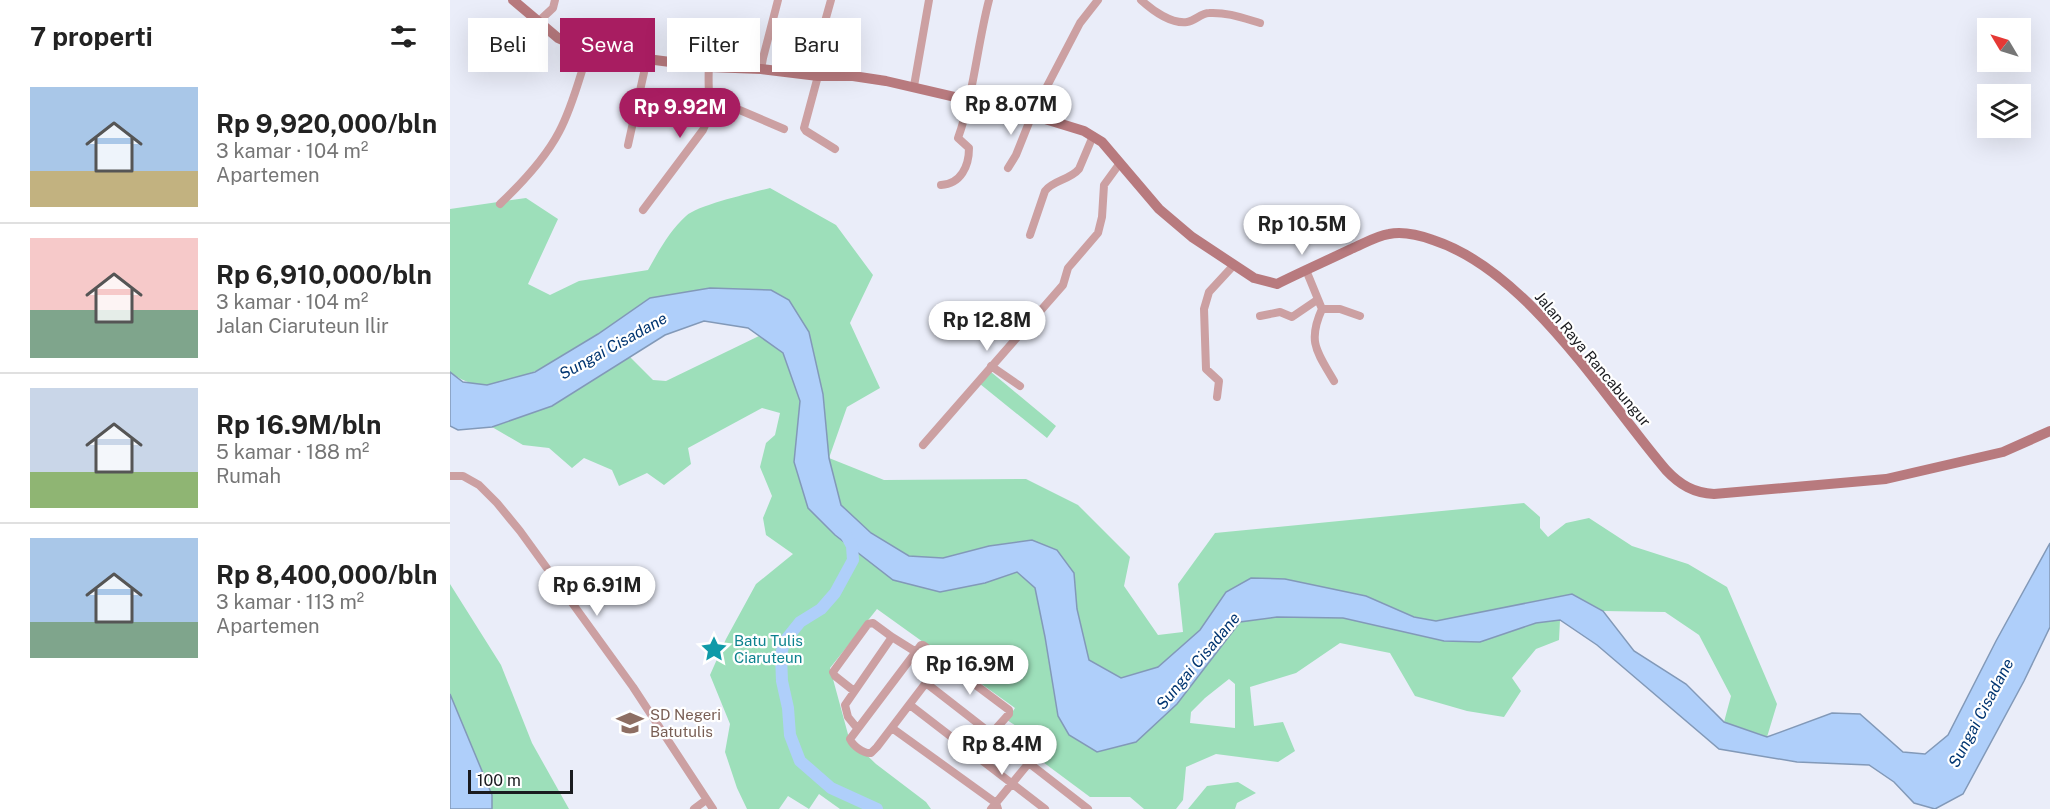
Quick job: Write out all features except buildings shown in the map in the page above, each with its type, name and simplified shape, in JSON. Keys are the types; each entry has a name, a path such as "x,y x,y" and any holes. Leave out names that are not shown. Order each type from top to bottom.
{"main road":[{"name":"Jalan Raya Rancabungur","path":"513,0 533,18"},
{"name":"Jalan Raya Rancabungur","path":"548,30 560,39"},
{"name":"Jalan Raya Rancabungur","path":"761,69 814,75 853,76 914,86 1032,115 1084,131 1102,142 1175,224 1233,266 1254,278 1277,284 1389,234 1415,234 1466,253 1495,273 1528,303 1578,359 1673,478 1687,488 1704,494 1886,479 2003,452 2050,431"}],"street":[{"path":"543,18 553,9 555,0"},
{"path":"761,69 778,0"},
{"path":"831,0 804,128 835,149"},
{"path":"914,86 929,0"},
{"path":"941,185 952,184 959,179 968,158 969,148 958,138 970,99 979,38 989,0"},
{"path":"1008,168 1016,156 1032,115 1080,23 1087,11 1098,0"},
{"path":"1141,0 1160,14 1178,21 1187,22 1205,13 1225,13 1260,23"},
{"path":"500,204 547,152 559,133 581,72"},
{"path":"628,145 644,72"},
{"path":"643,210 708,121 709,72"},
{"path":"709,97 784,129"},
{"path":"1030,235 1048,186 1075,174 1093,136"},
{"path":"923,445 1063,285 1068,268 1098,233 1102,217 1104,185 1120,163"},
{"path":"1217,397 1220,381 1206,369 1204,309 1209,292 1233,266"},
{"path":"1306,270 1322,309"},
{"path":"1260,316 1280,312 1292,317 1317,300"},
{"path":"1322,309 1340,309 1360,316"},
{"path":"1322,309 1315,326 1314,338 1322,361 1334,381"},
{"path":"991,366 1020,386"},
{"path":"450,476 464,476 472,479 497,503 633,687 713,809"},
{"path":"854,691 833,672 868,624 873,623 916,652"},
{"path":"857,728 846,711 845,705 892,637"},
{"path":"941,659 941,663 910,705 869,754 851,741 857,728 923,645 1010,710 991,734"},
{"path":"926,683 1088,809"},
{"path":"910,705 1045,809"},
{"path":"892,728 995,807 1028,764"},
{"path":"694,809 706,800"}],"green space":[{"path":"770,188 836,225 873,275 850,323 880,388 847,407 829,458 823,394 809,332 650,298 573,351 552,363 509,381 477,385 458,378 450,372 450,209 526,198 558,219 528,284 550,295 579,281 648,270 670,234 686,216 713,204"},
{"path":"759,336 783,353 800,401 794,462 835,535 985,583 1017,571 1035,588 1058,716 1177,704 1239,622 1277,617 1343,618 1444,641 1480,642 1536,623 1560,620 1559,640 1536,649 1512,678 1521,691 1504,717 1467,711 1415,696 1390,653 1340,643 1296,673 1250,687 1254,726 1283,722 1295,751 1278,762 1216,754 1186,767 1183,800 1176,809 1144,809 1130,797 1090,797 1020,745 1022,730 1007,720 1015,708 877,609 830,668 849,738 876,764 926,802 931,809 840,809 819,794 809,809 788,796 779,809 747,809 725,752 730,724 710,675 726,639 756,584 793,554 766,535 763,518 772,496 760,467 766,443 775,435 780,413 762,408 688,448 691,464 664,485 647,473 619,486 612,470 584,458 572,468 549,448 523,445 492,427 552,406 630,357 653,380 666,381","holes":["1229,679 1235,684 1235,728 1190,723 1191,712 1205,698"]},
{"path":"991,372 1056,426 1047,438 980,384"},
{"path":"829,458 884,480 1026,479 1078,505 1130,557 1124,586 1158,635 1183,632 1178,584 1215,533 1524,503 1540,517 1540,528 1548,537 1566,523 1589,518 1632,546 1688,564 1727,587 1777,704 1767,737 1724,722 1731,696 1699,635 1665,612 1603,611 1572,594 1436,621 1414,617 1366,596 1226,592 1200,630 1158,667 1121,678 1089,660 1077,609 1074,573 1032,540 989,546 943,558 909,556 871,533 841,505"},
{"path":"450,584 501,665 532,743 569,809 492,809 492,795 450,694"},
{"path":"1238,782 1256,793 1237,803 1235,809 1188,809 1207,786"}],"water":[{"name":"Sungai Cisadane","path":"710,288 771,290 789,300 809,332 823,394 829,458 841,505 871,533 909,556 943,558 989,546 1032,540 1057,550 1074,573 1077,609 1089,660 1121,678 1158,667 1200,630 1226,592 1251,578 1285,579 1366,596 1414,617 1436,621 1572,594 1603,611 1634,651 1686,684 1724,722 1767,737 1832,713 1860,714 1903,752 1925,754 1948,735 2050,543 2050,627 2024,681 1963,794 1935,809 1914,803 1894,782 1869,765 1797,762 1719,749 1597,645 1560,620 1536,623 1480,642 1444,641 1343,618 1277,617 1240,622 1177,704 1136,742 1097,752 1069,735 1058,716 1035,588 1017,572 985,583 940,592 893,580 835,535 808,508 794,462 800,401 783,353 748,328 704,321 665,335 552,406 492,427 458,430 450,426 450,372 463,382 487,385 535,372 598,334 650,298"},
{"path":"450,694 492,795 492,809 450,809"}],"waterway":[{"path":"846,535 852,546 853,560 835,593 821,609 800,622 784,642 781,655 782,681 788,708 790,735 800,761 831,788 877,809"}],"place":[{"name":"Batu Tulis Ciaruteun","path":"714,649"},
{"name":"SD Negeri Batutulis","path":"630,723"}]}
